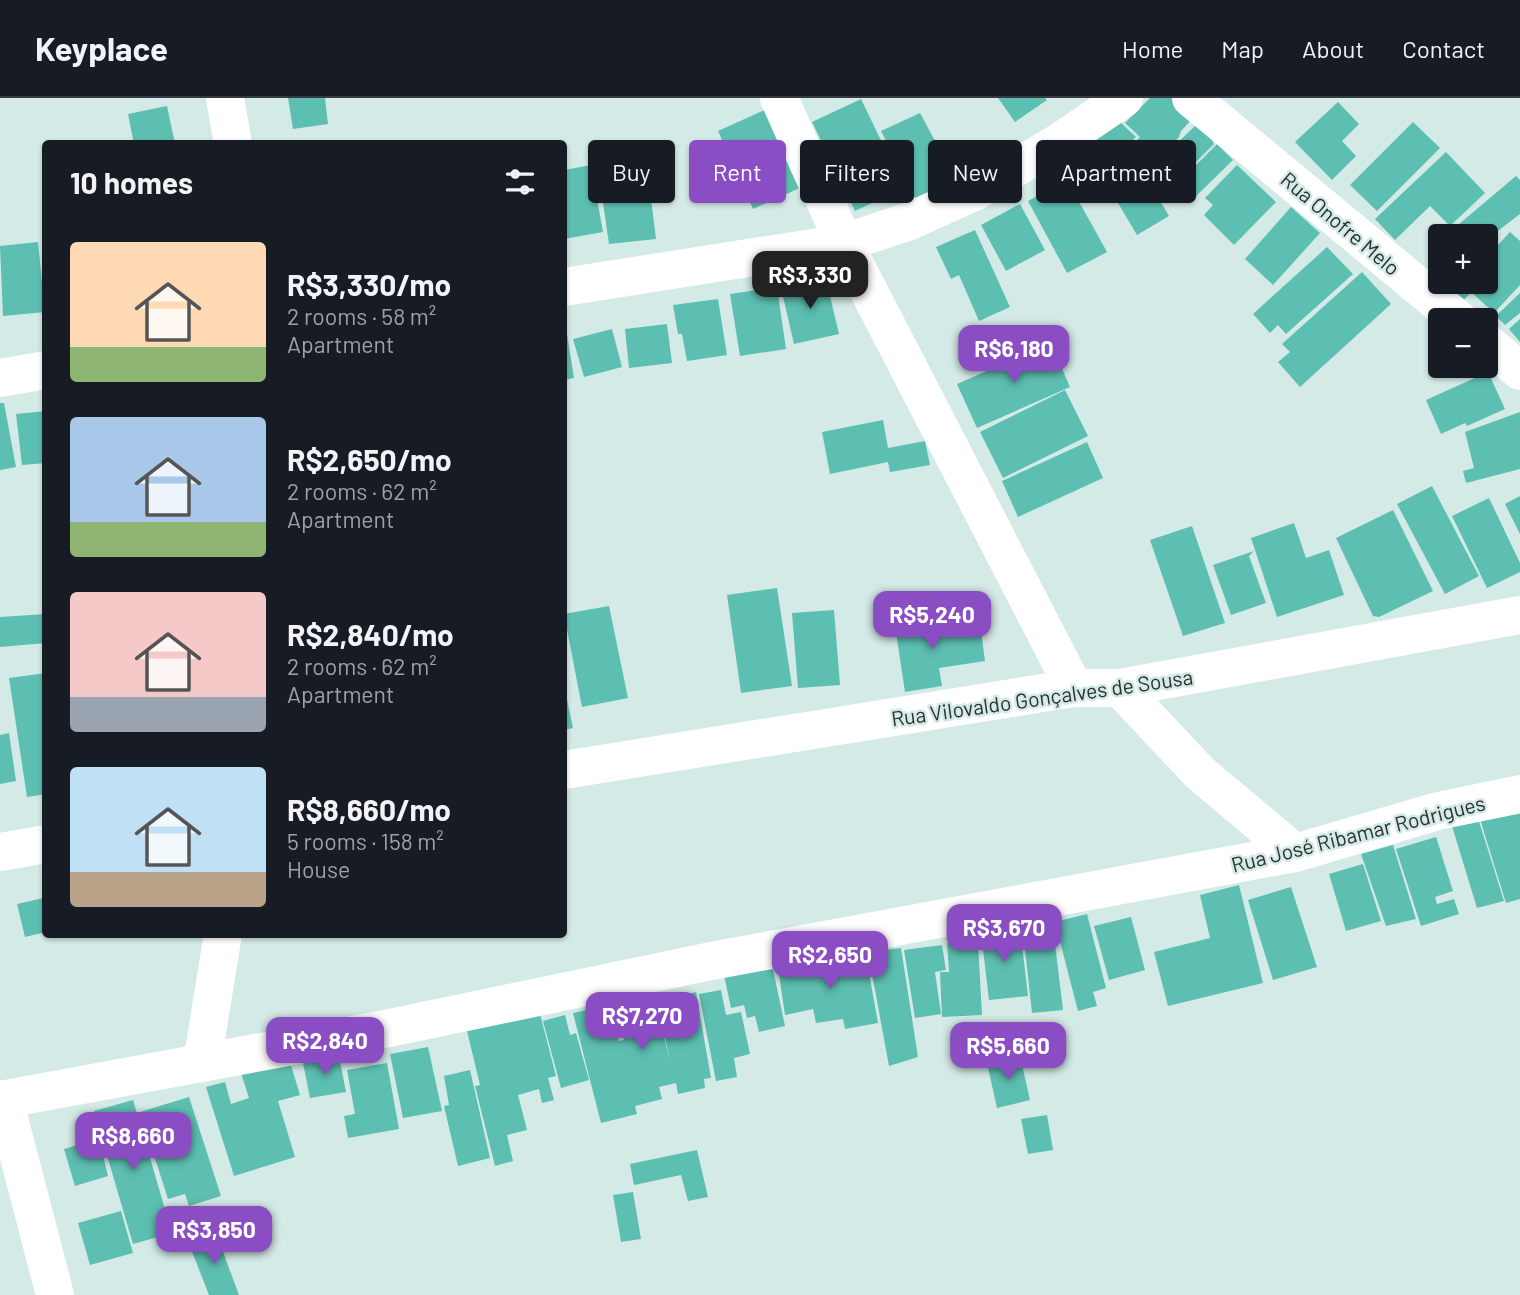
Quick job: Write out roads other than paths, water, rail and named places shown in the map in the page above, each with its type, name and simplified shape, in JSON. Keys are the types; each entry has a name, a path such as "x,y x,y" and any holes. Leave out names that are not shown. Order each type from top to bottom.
{"street":[{"path":"225,98 232,140"},
{"path":"779,98 844,243 1074,688"},
{"path":"567,287 844,243 910,221 974,192 1058,143 1124,98"},
{"name":"Rua Onofre Melo","path":"1191,98 1445,308"},
{"path":"1498,352 1520,371"},
{"path":"0,378 42,371"},
{"name":"Rua Vilovaldo Gonçalves de Sousa","path":"567,770 1074,688 1120,688 1520,615"},
{"path":"1120,688 1200,773 1295,853"},
{"name":"Rua José Ribamar Rodrigues","path":"2,1099 375,1031 710,961 1295,853 1438,811 1520,794"},
{"path":"0,852 42,845"},
{"path":"202,1063 222,938"},
{"path":"2,1099 55,1295"}]}
